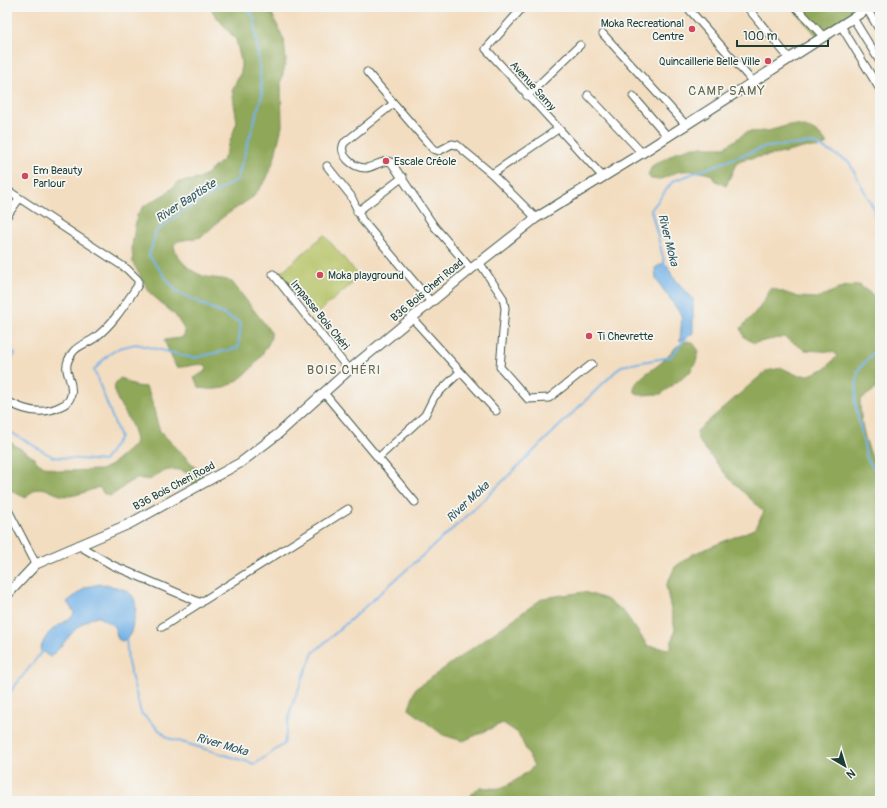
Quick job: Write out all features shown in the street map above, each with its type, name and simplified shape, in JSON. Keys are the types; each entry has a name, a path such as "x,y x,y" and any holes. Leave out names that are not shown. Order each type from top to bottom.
{"main road":[{"name":"B36 Bois Cheri Road","path":"7,595 36,564 129,524 240,463 278,434 349,370 470,269 536,218 642,154 822,36 869,8"}],"street":[{"name":"Avenue Samy","path":"523,7 486,49 527,96 603,177"},
{"path":"687,7 752,82"},
{"path":"747,7 789,58"},
{"path":"796,7 822,36"},
{"path":"869,8 880,31"},
{"path":"854,18 880,62"},
{"path":"841,26 879,88"},
{"path":"603,34 686,125"},
{"path":"527,96 580,45"},
{"path":"367,72 433,149 439,151 452,144 457,145 492,174 536,218"},
{"path":"588,95 642,154"},
{"path":"632,96 668,137"},
{"path":"393,104 353,134 342,148 346,157 354,164 367,168 389,161 403,177 434,226 470,269"},
{"path":"492,174 558,129"},
{"path":"327,166 351,196 357,212 384,249 431,302"},
{"path":"357,212 403,177"},
{"path":"7,190 127,269 138,280 138,285 118,315 95,339 74,350 68,358 65,368 71,386 71,395 67,403 53,411 36,412 19,408 7,401"},
{"path":"7,216 19,199"},
{"path":"479,262 503,298 505,308 500,367 528,399 549,398 592,364"},
{"name":"Impasse Bois Chéri","path":"273,274 349,370"},
{"path":"412,318 496,411"},
{"path":"378,458 424,415 434,397 460,372"},
{"path":"324,393 415,502"},
{"path":"7,508 36,564"},
{"path":"162,627 348,509"},
{"path":"78,545 112,565 201,603"}],"green space":[{"path":"211,7 269,7 284,40 286,61 281,82 282,126 274,160 266,180 253,197 223,217 202,237 178,241 174,245 178,256 191,270 210,278 232,282 271,332 270,340 267,346 259,359 245,375 228,386 219,389 199,387 194,378 207,370 206,365 176,367 164,340 181,338 185,334 184,329 175,315 150,293 133,263 132,246 137,215 143,207 165,194 179,182 200,179 217,165 224,158 237,122 232,90 241,72 241,61 236,40 214,14"},
{"path":"791,7 867,7 819,38"},
{"path":"789,125 811,129 820,135 827,144 817,148 807,147 779,154 745,159 736,164 726,186 714,180 712,175 695,171 677,172 665,178 659,179 651,179 648,175 652,166 677,152 694,147 725,147 747,132 768,131"},
{"name":"Moka playground","path":"324,235 360,277 315,315 279,274"},
{"path":"859,285 880,300 880,386 860,400 860,409 865,438 871,456 880,473 880,801 468,801 476,790 481,788 500,788 505,786 516,780 534,766 518,733 503,723 463,741 443,735 409,709 415,689 543,598 584,592 606,599 624,612 648,646 670,649 675,629 666,586 675,567 693,554 754,529 764,512 727,476 698,440 697,431 766,371 782,368 797,375 809,375 826,368 837,356 834,352 805,350 784,337 754,343 744,337 741,328 760,307 771,288 798,297 817,298 846,286"},
{"path":"688,341 693,343 699,351 696,362 690,372 661,394 640,395 635,392 634,387 640,379 662,362 677,347"},
{"path":"121,378 135,386 146,387 151,398 160,431 205,477 204,482 193,485 190,480 190,475 180,470 169,470 164,471 150,480 142,479 131,481 109,496 104,494 99,487 69,496 40,488 31,492 26,498 7,489 7,440 33,457 39,464 59,471 101,470 111,465 134,445 136,440 132,426 115,393 116,382"}],"water":[{"path":"663,263 668,266 672,276 693,299 693,333 680,341 682,316 656,279 655,268"},
{"path":"101,584 125,590 134,598 136,605 135,613 129,636 122,641 118,639 114,626 97,616 76,629 50,657 40,650 43,642 50,632 73,616 74,612 67,602 86,587"}],"waterway":[{"name":"River Baptiste","path":"7,430 53,457 104,461 120,437 94,370 108,355 119,348 136,344 193,358 238,348 241,323 176,291 149,256 156,231 185,210 237,180 262,95 254,17 246,7"},
{"name":"River Moka","path":"665,265 651,210 673,181 765,147 814,143 849,162 873,207 880,240"},
{"name":"River Moka","path":"126,637 128,663 141,713 168,738 255,764 284,744 291,708 313,653 468,515 621,366 670,357 688,336"},
{"name":"River Baptiste","path":"7,345 15,354 7,365"},
{"path":"880,345 858,370 855,402 867,459 880,477"},
{"name":"River Moka","path":"7,696 44,649"}],"place":[{"name":"Moka Recreational Centre","path":"692,29"},
{"name":"Quincaillerie Belle Ville","path":"768,61"},
{"name":"Escale Créole","path":"386,161"},
{"name":"Em Beauty Parlour","path":"25,176"},
{"name":"Moka playground","path":"320,275"},
{"name":"Ti Chevrette","path":"589,336"}],"district":[{"name":"CAMP SAMY","path":"727,91"},
{"name":"BOIS CHÉRI","path":"344,370"}]}
